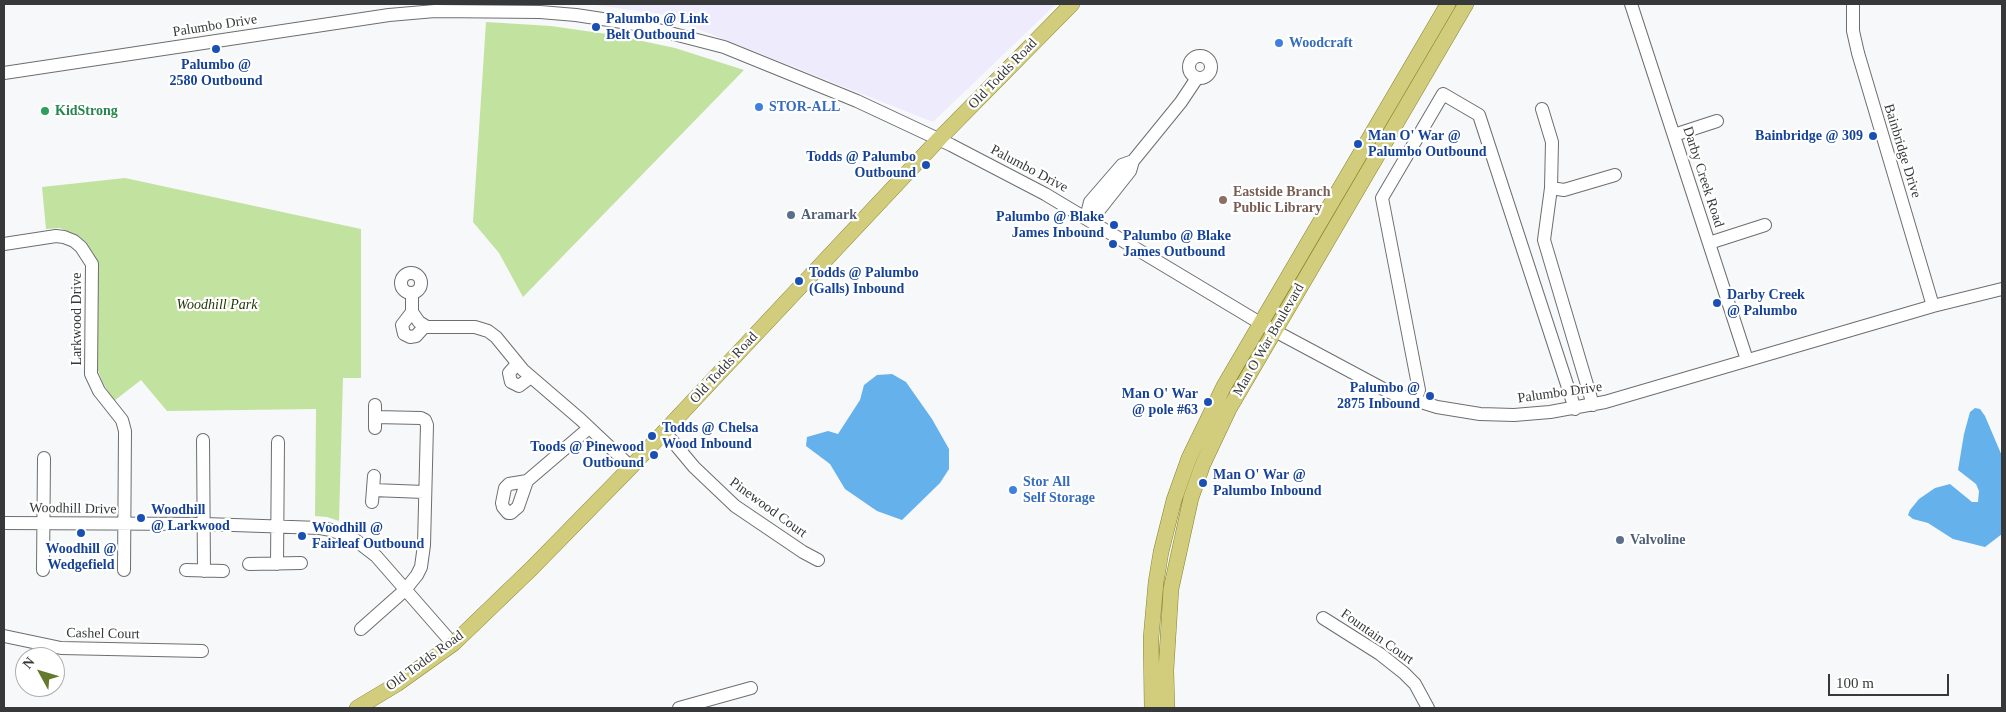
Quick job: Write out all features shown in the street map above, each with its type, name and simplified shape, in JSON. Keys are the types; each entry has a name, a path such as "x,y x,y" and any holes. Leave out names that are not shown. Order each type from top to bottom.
{"main road":[{"name":"Old Todds Road","path":"357,708 397,684 453,644 580,520 939,139 1072,4"},
{"name":"Man O War Boulevard","path":"1152,708 1150,666 1153,606 1161,552 1174,500 1189,458 1210,412 1260,323 1448,4"},
{"name":"Man O War Boulevard","path":"1167,708 1166,670 1171,589 1191,498 1218,430 1466,4"}],"street":[{"name":"Darby Creek Road","path":"1631,4 1748,360"},
{"name":"Bainbridge Drive","path":"1853,4 1852,31 1933,306"},
{"name":"Palumbo Drive","path":"4,73 389,15 475,10 540,12 576,15 635,24 724,47 813,82 939,139 1003,171 1086,218 1260,323 1389,392 1415,401 1456,411 1496,415 1532,414 1593,405 1933,306 2002,289"},
{"path":"1086,218 1090,202 1122,165 1133,161 1181,102 1197,78"},
{"path":"1415,401 1419,390 1382,198 1444,94 1480,115 1575,409"},
{"path":"1542,109 1552,142 1551,188 1544,240 1593,405"},
{"path":"1674,135 1717,121"},
{"path":"1551,188 1564,190 1615,175"},
{"path":"1708,243 1765,224"},
{"name":"Larkwood Drive","path":"4,244 56,236 64,237 74,240 92,264 92,374 99,391 122,420 125,431 124,570"},
{"path":"412,293 412,312 416,319 425,326 483,328 496,337 517,364 631,466"},
{"path":"412,312 402,325 404,334 410,337 416,336 425,326"},
{"path":"361,629 405,590 417,574 423,559 424,492 428,431 425,420 415,417 375,416"},
{"path":"527,481 589,428"},
{"name":"Pinewood Court","path":"664,431 694,467 735,506 818,560"},
{"path":"203,440 204,570"},
{"path":"277,564 278,442"},
{"path":"43,570 44,458"},
{"path":"374,476 373,496 424,492"},
{"name":"Woodhill Drive","path":"4,523 278,526 320,528 343,534 354,539 376,556 453,644"},
{"path":"248,564 301,564"},
{"path":"186,570 223,571"},
{"name":"Fountain Court","path":"1323,618 1380,654 1404,673 1415,684 1428,708"},
{"name":"Cashel Court","path":"4,636 61,648 202,651"},
{"path":"679,708 751,688"}],"shaded area":[{"path":"588,4 1056,4 933,122 660,14"}],"green space":[{"path":"486,22 551,26 614,35 675,48 744,70 523,297 499,253 473,222"},
{"name":"Woodhill Park","path":"125,178 361,229 361,378 343,378 339,521 315,516 316,409 167,411 141,380 114,401 103,383 97,368 98,262 86,242 79,236 60,228 46,229 42,187"}],"water":[{"path":"892,374 906,382 932,419 949,449 949,469 940,483 902,520 877,511 845,489 830,464 806,446 807,437 828,431 838,434 860,400 864,385 877,375"},
{"path":"1975,408 1980,409 1985,416 2002,456 2002,534 1985,547 1953,539 1928,523 1913,519 1908,515 1919,499 1935,488 1950,484 1972,502 1978,502 1979,491 1976,484 1958,470 1970,412"}],"place":[{"name":"Palumbo @ Link Belt Outbound","path":"596,27"},
{"name":"Woodcraft","path":"1279,43"},
{"name":"Palumbo @ 2580 Outbound","path":"216,49"},
{"name":"STOR-ALL","path":"759,107"},
{"name":"KidStrong","path":"45,111"},
{"name":"Bainbridge @ 309","path":"1873,136"},
{"name":"Man O' War @ Palumbo Outbound","path":"1358,144"},
{"name":"Todds @ Palumbo Outbound","path":"926,165"},
{"name":"Eastside Branch Public Library","path":"1223,200"},
{"name":"Aramark","path":"791,215"},
{"name":"Palumbo @ Blake James Inbound","path":"1114,225"},
{"name":"Palumbo @ Blake James Outbound","path":"1113,244"},
{"name":"Todds @ Palumbo (Galls) Inbound","path":"799,281"},
{"name":"Darby Creek @ Palumbo","path":"1717,303"},
{"name":"Palumbo @ 2875 Inbound","path":"1430,396"},
{"name":"Man O' War @ pole #63","path":"1208,402"},
{"name":"Todds @ Chelsa Wood Inbound","path":"652,436"},
{"name":"Toods @ Pinewood Outbound","path":"654,455"},
{"name":"Man O' War @ Palumbo Inbound","path":"1203,483"},
{"name":"Stor All Self Storage","path":"1013,490"},
{"name":"Woodhill @ Larkwood","path":"141,518"},
{"name":"Woodhill @ Wedgefield","path":"81,533"},
{"name":"Woodhill @ Fairleaf Outbound","path":"302,536"},
{"name":"Valvoline","path":"1620,540"}]}
